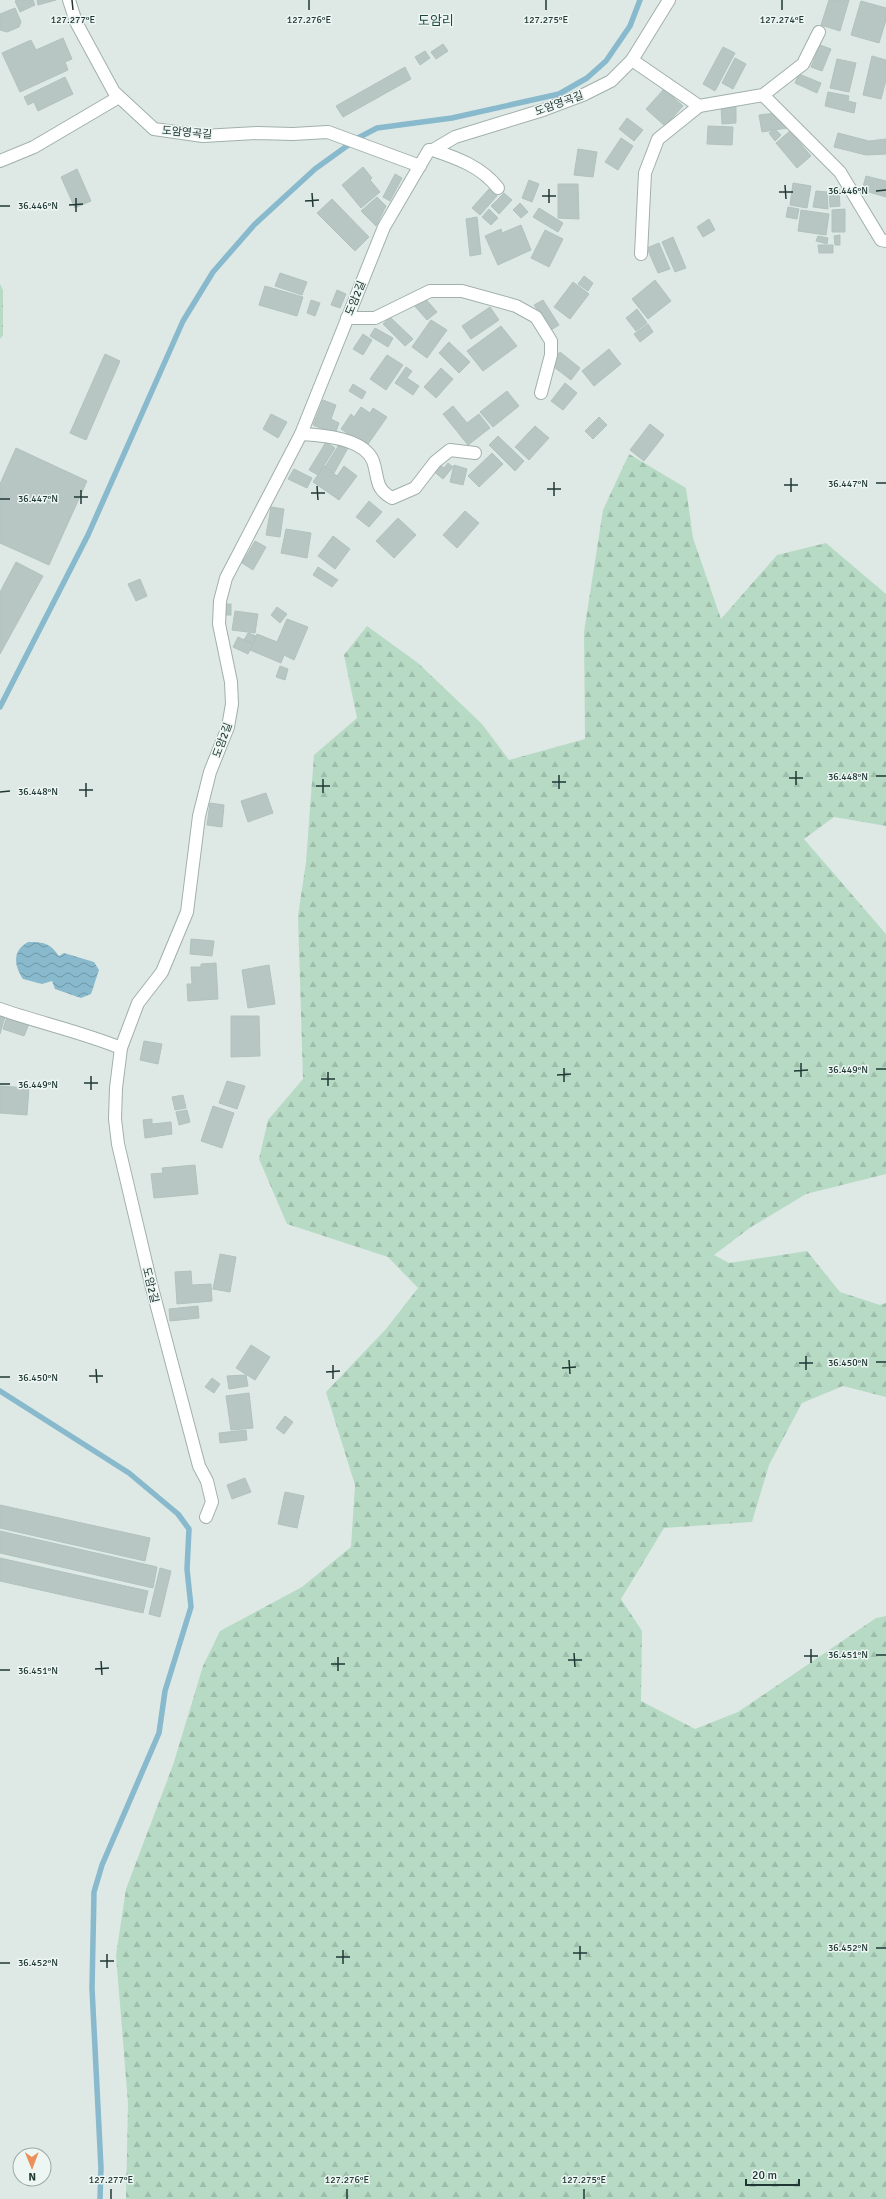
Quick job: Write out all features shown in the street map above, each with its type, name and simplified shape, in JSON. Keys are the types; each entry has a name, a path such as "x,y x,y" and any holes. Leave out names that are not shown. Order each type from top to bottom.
{"street":[{"name":"도암영곡길","path":"69,0 76,22 119,97 154,129 202,136 328,132 420,166 429,150 433,150 455,137 544,110 584,95 611,81 632,60 669,0"},
{"path":"641,254 645,173 649,159 658,139 699,106 763,95 803,64 819,32"},
{"path":"632,60 699,106"},
{"path":"763,95 840,172 880,240 886,241"},
{"path":"0,161 34,147 119,97"},
{"path":"433,150 464,161 491,178 498,188"},
{"name":"도암2길","path":"206,1517 212,1502 207,1481 199,1466 169,1352 118,1144 115,1119 116,1088 121,1048 138,1003 162,972 187,912 199,816 210,772 228,727 232,704 232,682 219,624 220,601 226,578 301,434 384,227 420,166"},
{"path":"347,318 375,318 430,291 462,291 516,306 536,317 551,341 551,355 541,393"},
{"path":"301,434 344,439 365,450 373,461 377,481 383,493 392,498 414,488 435,462 450,450 475,453"},
{"path":"0,1009 102,1040 121,1048"}],"green space":[{"path":"0,284 3,290 3,335 0,339"},
{"path":"629,454 686,488 693,538 721,619 777,555 826,543 886,594 886,826 834,817 804,839 886,934 886,1174 806,1194 751,1227 714,1255 729,1263 807,1251 840,1292 880,1305 886,1303 886,1397 843,1386 802,1403 769,1465 752,1522 664,1528 621,1599 642,1631 641,1701 695,1729 738,1712 876,1618 886,1616 886,2199 126,2199 128,2103 116,1955 126,1889 173,1765 203,1666 220,1631 302,1587 351,1547 355,1485 326,1392 386,1329 418,1288 388,1257 287,1224 259,1159 268,1120 303,1079 298,916 306,862 314,755 357,718 344,655 367,626 418,663 482,724 509,760 585,739 584,632 603,510"}],"water":[{"path":"28,942 46,944 53,948 59,956 64,953 94,962 99,970 91,994 81,998 55,989 52,981 42,984 23,979 16,964 16,959 19,950"}],"building":[{"path":"33,0 35,5 20,12 15,1"},
{"path":"37,0 56,0 38,5"},
{"path":"829,0 849,0 840,31 821,25"},
{"path":"861,1 886,8 886,20 879,43 851,35"},
{"path":"15,8 21,22 19,27 7,32 0,30 0,14"},
{"path":"63,38 72,59 65,62 68,70 20,92 2,53 31,40 36,50"},
{"path":"443,44 448,51 436,59 431,52"},
{"path":"820,45 831,49 822,71 811,67"},
{"path":"723,47 735,53 715,91 703,84"},
{"path":"425,51 430,58 420,65 415,57"},
{"path":"872,56 886,60 886,80 881,99 863,95"},
{"path":"735,58 746,64 733,89 722,83"},
{"path":"837,59 856,63 849,92 830,88"},
{"path":"405,67 411,79 343,117 336,106"},
{"path":"799,74 821,83 817,93 795,83"},
{"path":"65,77 73,94 38,111 34,102 28,105 24,97"},
{"path":"664,89 683,106 665,126 646,109"},
{"path":"828,92 849,96 848,101 856,103 854,113 825,106"},
{"path":"736,105 736,123 722,124 721,106"},
{"path":"776,113 787,128 762,132 759,115"},
{"path":"627,118 643,130 634,141 619,129"},
{"path":"708,126 733,127 732,145 707,144"},
{"path":"775,129 781,135 775,141 769,133"},
{"path":"790,131 811,156 797,168 776,143"},
{"path":"838,133 869,141 886,139 886,154 866,155 834,147"},
{"path":"621,138 633,146 618,170 605,162"},
{"path":"578,149 597,152 593,177 574,175"},
{"path":"363,167 372,178 370,180 380,192 361,208 342,185"},
{"path":"77,169 91,201 75,208 61,177"},
{"path":"395,174 402,178 390,201 383,197"},
{"path":"866,176 886,181 886,197 862,190"},
{"path":"529,180 539,184 532,202 522,198"},
{"path":"793,183 811,186 807,208 790,205"},
{"path":"558,184 578,184 579,219 558,218"},
{"path":"489,189 497,196 480,215 472,208"},
{"path":"839,189 840,206 830,207 829,190"},
{"path":"816,191 827,192 828,209 813,207"},
{"path":"504,193 512,200 499,214 491,206"},
{"path":"377,197 386,206 376,226 361,211"},
{"path":"332,199 369,237 355,251 317,213"},
{"path":"520,203 528,212 521,218 513,210"},
{"path":"788,207 799,209 797,219 786,217"},
{"path":"539,208 563,223 558,232 533,217"},
{"path":"489,209 498,218 491,225 482,217"},
{"path":"845,209 845,232 832,232 832,210"},
{"path":"801,210 829,214 826,235 798,231"},
{"path":"477,217 481,254 470,256 466,219"},
{"path":"709,219 715,230 703,237 697,227"},
{"path":"521,225 531,250 498,265 485,236 501,229 502,233"},
{"path":"545,230 563,239 549,267 531,258"},
{"path":"840,235 840,245 835,245 834,236"},
{"path":"818,236 828,238 827,244 816,241"},
{"path":"673,237 686,268 675,272 662,242"},
{"path":"659,243 670,269 658,273 647,248"},
{"path":"818,245 833,245 833,253 819,253"},
{"path":"280,273 307,282 302,295 275,286"},
{"path":"584,276 593,283 588,291 578,284"},
{"path":"655,280 671,301 648,319 632,299"},
{"path":"573,282 589,294 570,319 554,307"},
{"path":"265,286 303,297 297,316 259,305"},
{"path":"337,290 346,294 340,308 331,305"},
{"path":"423,296 437,312 427,320 413,304"},
{"path":"311,300 320,303 315,316 307,313"},
{"path":"543,300 559,325 551,330 534,305"},
{"path":"490,307 499,320 471,339 462,326"},
{"path":"637,309 647,323 636,331 626,318"},
{"path":"390,317 413,339 405,346 383,324"},
{"path":"431,320 447,330 427,358 412,347"},
{"path":"648,324 653,332 640,342 634,334"},
{"path":"501,326 517,346 483,371 467,351"},
{"path":"375,328 393,338 388,347 370,336"},
{"path":"363,334 372,340 363,355 353,349"},
{"path":"449,342 470,362 459,373 439,353"},
{"path":"609,349 621,364 594,386 582,371"},
{"path":"560,352 580,368 571,380 550,364"},
{"path":"105,354 120,361 86,440 70,433"},
{"path":"387,355 403,365 386,390 370,379"},
{"path":"406,367 412,371 407,378 419,386 413,395 395,383"},
{"path":"441,368 453,379 436,398 424,387"},
{"path":"565,383 577,393 563,410 551,401"},
{"path":"353,384 366,392 362,399 349,391"},
{"path":"507,391 519,406 493,427 480,412"},
{"path":"323,400 336,405 331,419 339,423 335,434 313,425"},
{"path":"453,406 467,423 479,414 490,428 468,445 443,414"},
{"path":"361,407 370,413 373,408 387,417 366,447 341,429 351,414 354,417"},
{"path":"271,414 287,422 278,438 263,429"},
{"path":"599,417 607,425 593,439 585,431"},
{"path":"650,424 664,435 644,461 630,450"},
{"path":"535,426 549,438 529,460 515,447"},
{"path":"498,436 524,461 515,471 489,445"},
{"path":"326,442 335,448 318,475 309,470"},
{"path":"340,443 348,448 334,473 325,467"},
{"path":"16,448 87,481 49,565 0,543 0,484"},
{"path":"492,453 503,464 479,487 468,476"},
{"path":"438,463 444,468 448,463 453,467 443,479 432,470"},
{"path":"454,465 467,469 463,485 450,482"},
{"path":"324,466 337,476 344,466 357,476 339,500 313,482"},
{"path":"294,469 312,478 307,488 288,479"},
{"path":"369,501 382,512 369,527 356,517"},
{"path":"271,507 284,509 280,537 266,535"},
{"path":"465,511 479,523 457,548 443,535"},
{"path":"398,518 416,535 394,558 376,541"},
{"path":"286,529 311,533 307,558 281,553"},
{"path":"333,536 350,549 335,569 318,556"},
{"path":"255,541 266,547 253,570 242,563"},
{"path":"16,562 43,576 0,654 0,592"},
{"path":"318,567 338,580 332,587 313,575"},
{"path":"140,579 147,596 136,601 128,584"},
{"path":"222,604 231,604 231,615 222,615"},
{"path":"277,607 287,614 280,623 271,615"},
{"path":"235,611 258,614 255,633 232,630"},
{"path":"287,619 308,627 294,660 284,655 281,663 250,650 257,634 277,642"},
{"path":"248,633 256,636 253,644 244,640"},
{"path":"238,637 253,644 248,654 233,647"},
{"path":"280,666 288,669 285,680 276,677"},
{"path":"266,793 273,813 248,822 241,801"},
{"path":"210,803 224,805 222,827 207,825"},
{"path":"191,939 214,941 212,956 190,954"},
{"path":"216,963 218,999 188,1001 187,984 192,984 191,967 201,967 201,964"},
{"path":"269,965 275,1004 248,1008 242,970"},
{"path":"0,1015 5,1017 0,1034"},
{"path":"231,1016 259,1016 260,1056 231,1057"},
{"path":"7,1017 29,1024 24,1036 3,1029"},
{"path":"144,1041 162,1044 158,1064 140,1060"},
{"path":"227,1081 245,1086 237,1109 219,1103"},
{"path":"0,1086 29,1088 27,1115 0,1113"},
{"path":"183,1095 186,1108 175,1110 172,1097"},
{"path":"213,1106 234,1113 222,1148 201,1141"},
{"path":"187,1110 190,1122 179,1125 176,1112"},
{"path":"152,1119 152,1124 171,1122 172,1134 145,1138 143,1120"},
{"path":"195,1165 198,1194 154,1198 151,1174 163,1173 162,1168"},
{"path":"220,1254 236,1257 230,1292 213,1289"},
{"path":"191,1271 192,1285 211,1284 212,1301 177,1304 175,1272"},
{"path":"198,1306 199,1318 170,1321 169,1309"},
{"path":"251,1345 270,1357 255,1380 236,1368"},
{"path":"246,1375 248,1386 229,1389 227,1376"},
{"path":"212,1378 220,1384 214,1393 205,1387"},
{"path":"249,1393 253,1428 231,1430 226,1396"},
{"path":"285,1416 293,1422 284,1434 276,1428"},
{"path":"246,1430 247,1440 220,1443 219,1433"},
{"path":"245,1478 251,1492 232,1499 227,1485"},
{"path":"285,1492 304,1496 297,1528 278,1524"},
{"path":"0,1505 150,1538 145,1561 0,1528"},
{"path":"0,1531 157,1567 153,1588 0,1553"},
{"path":"0,1558 148,1591 143,1613 0,1581"},
{"path":"160,1568 171,1571 160,1617 149,1614"}],"waterway":[{"path":"0,707 88,535 183,321 213,272 254,225 315,169 358,138 377,128 452,118 559,94 587,78 606,61 630,26 640,0"},
{"path":"0,1391 129,1473 178,1514 189,1529 187,1569 191,1607 165,1691 159,1733 102,1865 94,1892 92,1988 101,2168 100,2199"}],"district":[{"name":"도암리","path":"436,20"}]}
